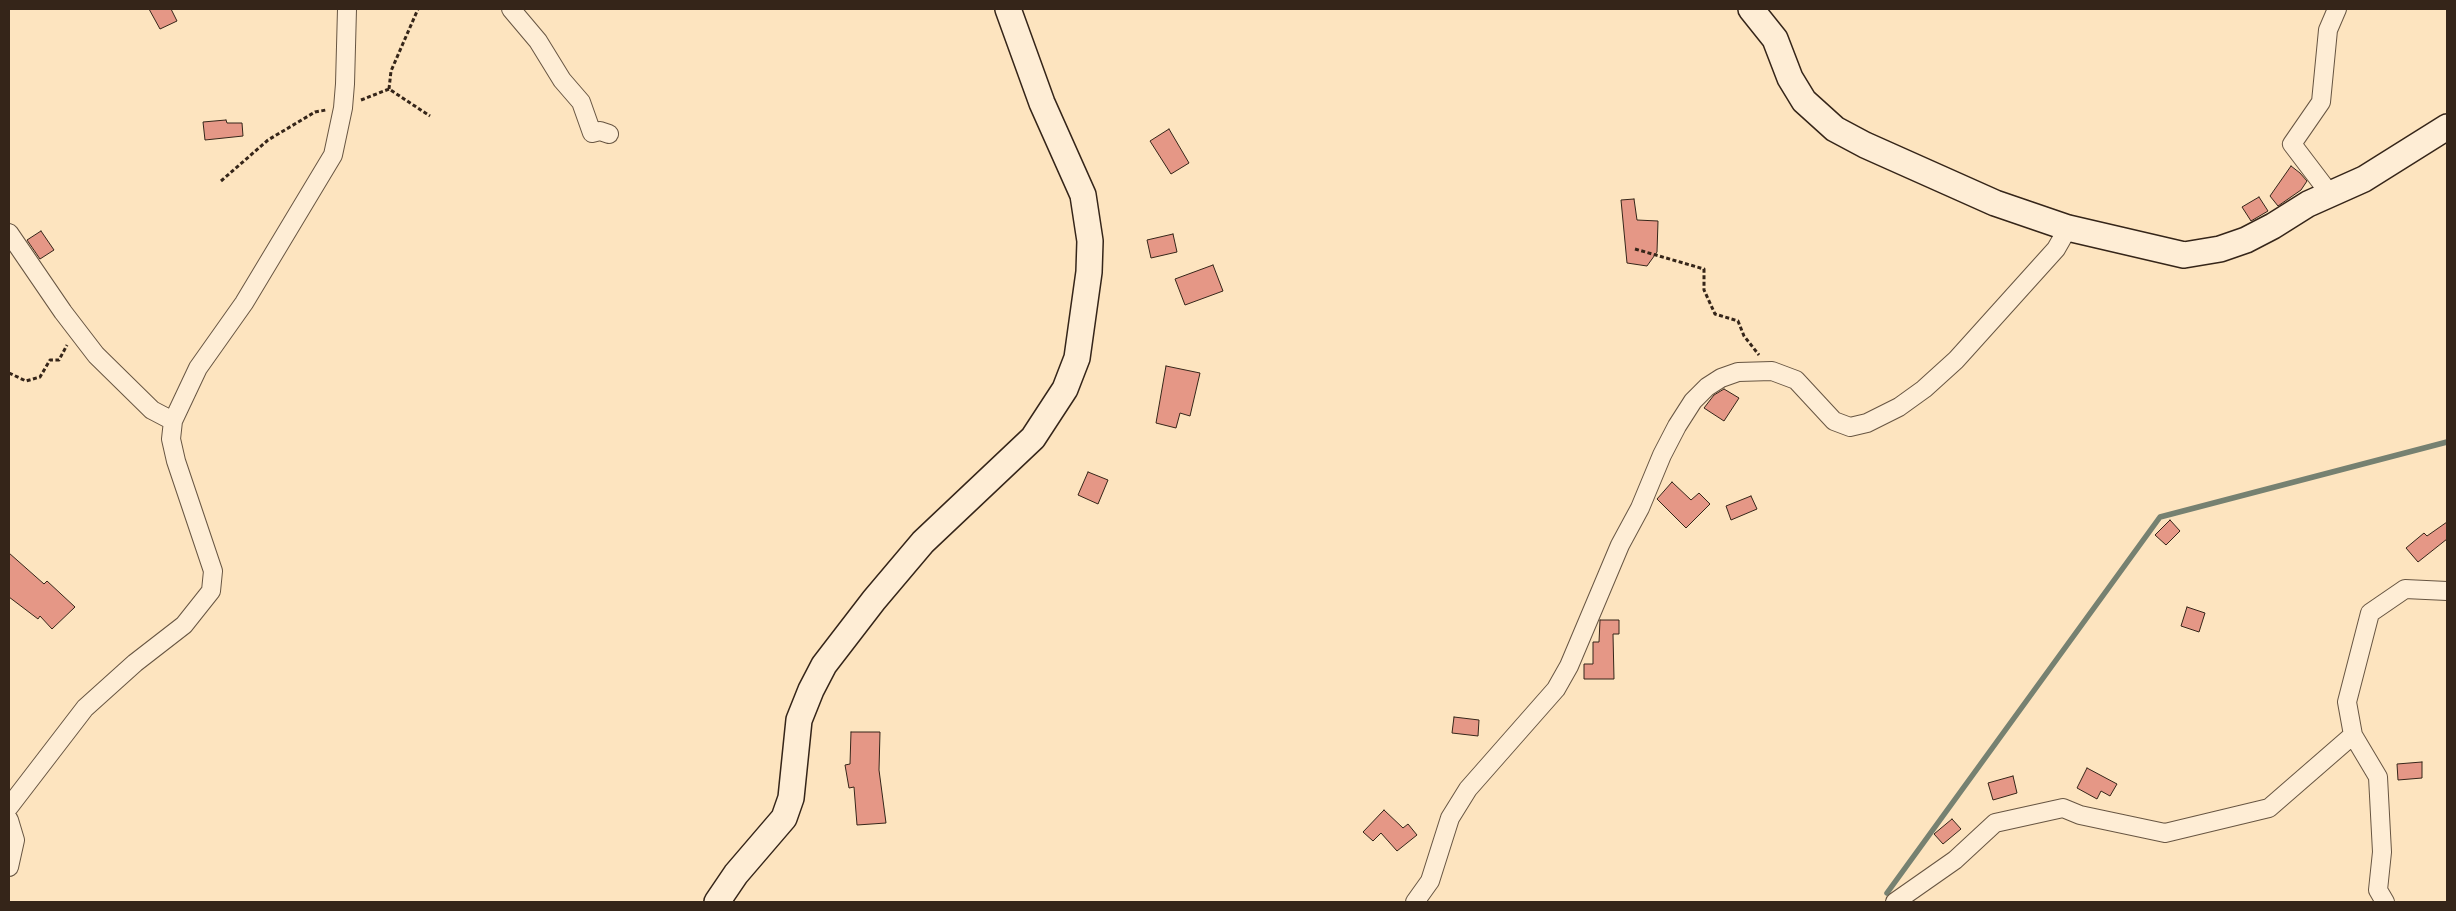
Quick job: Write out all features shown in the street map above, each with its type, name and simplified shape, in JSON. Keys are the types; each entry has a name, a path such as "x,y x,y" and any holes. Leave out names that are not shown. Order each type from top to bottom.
{"main road":[{"path":"717,902 736,874 784,818 792,798 799,720 824,665 874,600 923,542 1033,438 1065,389 1077,358 1090,272 1090,241 1083,195 1042,103 1008,9"},
{"path":"1750,9 1775,39 1790,78 1804,101 1835,128 1865,145 1995,203 2068,228 2184,255 2220,248 2246,240 2308,204 2364,179 2447,127"}],"street":[{"path":"9,807 86,708 135,664 184,625 211,591 213,571 211,562 176,461 171,438 173,421 198,368 244,303 333,155 345,92 347,9"},
{"path":"511,9 538,41 562,80 581,102 592,133 600,131 609,134"},
{"path":"2330,194 2292,144 2321,102 2328,30 2337,9"},
{"path":"1415,902 1430,881 1450,818 1468,789 1556,689 1569,666 1620,545 1640,508 1676,426 1693,401 1707,386 1721,378 1738,372 1772,371 1796,380 1834,421 1850,427 1868,423 1899,407 1924,390 1956,360 2056,249 2068,228"},
{"path":"9,233 80,336 96,356 152,410 173,421"},
{"path":"2385,902 2378,890 2382,852 2378,777 2353,735 2347,702 2370,613 2405,589 2447,591"},
{"path":"1895,902 1955,860 1995,823 2063,808 2080,815 2165,833 2269,808 2353,735"},
{"path":"9,820 15,840 9,867"}],"path":[{"path":"389,89 391,71 418,9"},
{"path":"1635,249 1704,269 1704,290 1715,314 1738,321 1744,336 1772,371"},
{"path":"9,373 26,381 40,377 50,360 59,360 66,345 80,336"}],"building":[{"path":"149,9 171,9 177,21 160,29"},
{"path":"226,120 227,123 242,123 243,136 205,140 203,122"},
{"path":"1169,129 1189,163 1171,174 1150,141"},
{"path":"2291,166 2307,181 2301,190 2278,206 2270,196"},
{"path":"2259,197 2268,211 2251,221 2242,207"},
{"path":"1634,199 1637,220 1658,221 1657,252 1647,266 1627,263 1621,200"},
{"path":"41,231 54,250 40,259 27,240"},
{"path":"1173,234 1177,252 1151,258 1147,240"},
{"path":"1213,265 1223,291 1185,305 1175,279"},
{"path":"1166,366 1200,373 1190,416 1180,413 1176,428 1156,423"},
{"path":"1724,389 1739,398 1724,421 1704,408 1714,395"},
{"path":"1088,472 1108,480 1098,504 1078,495"},
{"path":"1672,482 1691,500 1699,493 1710,504 1686,528 1657,499"},
{"path":"1751,496 1757,509 1731,520 1726,506"},
{"path":"2170,520 2180,531 2166,545 2155,535"},
{"path":"2447,522 2447,539 2418,562 2406,548 2424,533 2427,536"},
{"path":"9,553 44,584 47,581 75,607 52,629 40,616 38,619 9,597"},
{"path":"2187,607 2205,613 2199,632 2181,626"},
{"path":"1600,620 1619,620 1619,634 1613,634 1614,679 1584,679 1584,664 1593,664 1593,642 1599,642"},
{"path":"1454,717 1479,720 1478,736 1452,733"},
{"path":"851,732 880,732 879,770 886,823 857,825 854,787 849,788 845,765 850,764"},
{"path":"2422,762 2422,778 2398,780 2397,764"},
{"path":"2087,768 2117,784 2110,796 2101,791 2097,799 2077,788"},
{"path":"2013,776 2017,793 1993,800 1988,783"},
{"path":"1384,810 1403,828 1408,824 1417,835 1397,851 1381,833 1373,841 1363,832"},
{"path":"1952,819 1961,829 1943,844 1934,834"}],"waterway":[{"path":"1887,893 2160,517 2447,442"}]}
